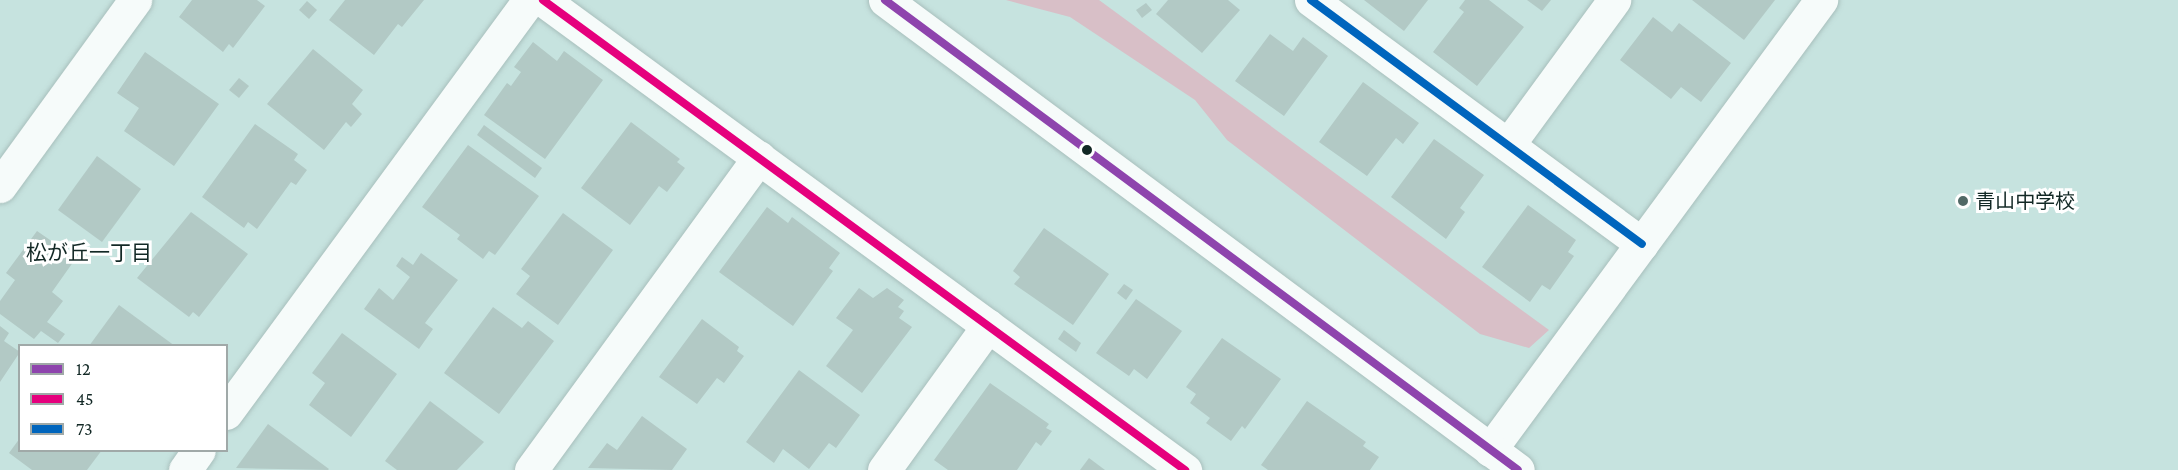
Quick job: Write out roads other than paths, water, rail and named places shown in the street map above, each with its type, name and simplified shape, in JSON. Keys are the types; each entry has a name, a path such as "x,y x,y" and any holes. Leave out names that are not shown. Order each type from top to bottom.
{"street":[{"path":"0,186 135,0"},
{"path":"228,410 529,0"},
{"path":"543,0 1185,470"},
{"path":"885,0 1483,460 1518,470"},
{"path":"1311,0 1642,244"},
{"path":"1508,146 1614,0"},
{"path":"1483,460 1821,0"},
{"path":"531,470 759,158"},
{"path":"884,470 988,326"},
{"path":"185,470 198,452"}],"place":[{"name":"青山中学校","path":"1963,201"}],"district":[{"name":"松が丘一丁目","path":"89,253"}]}
